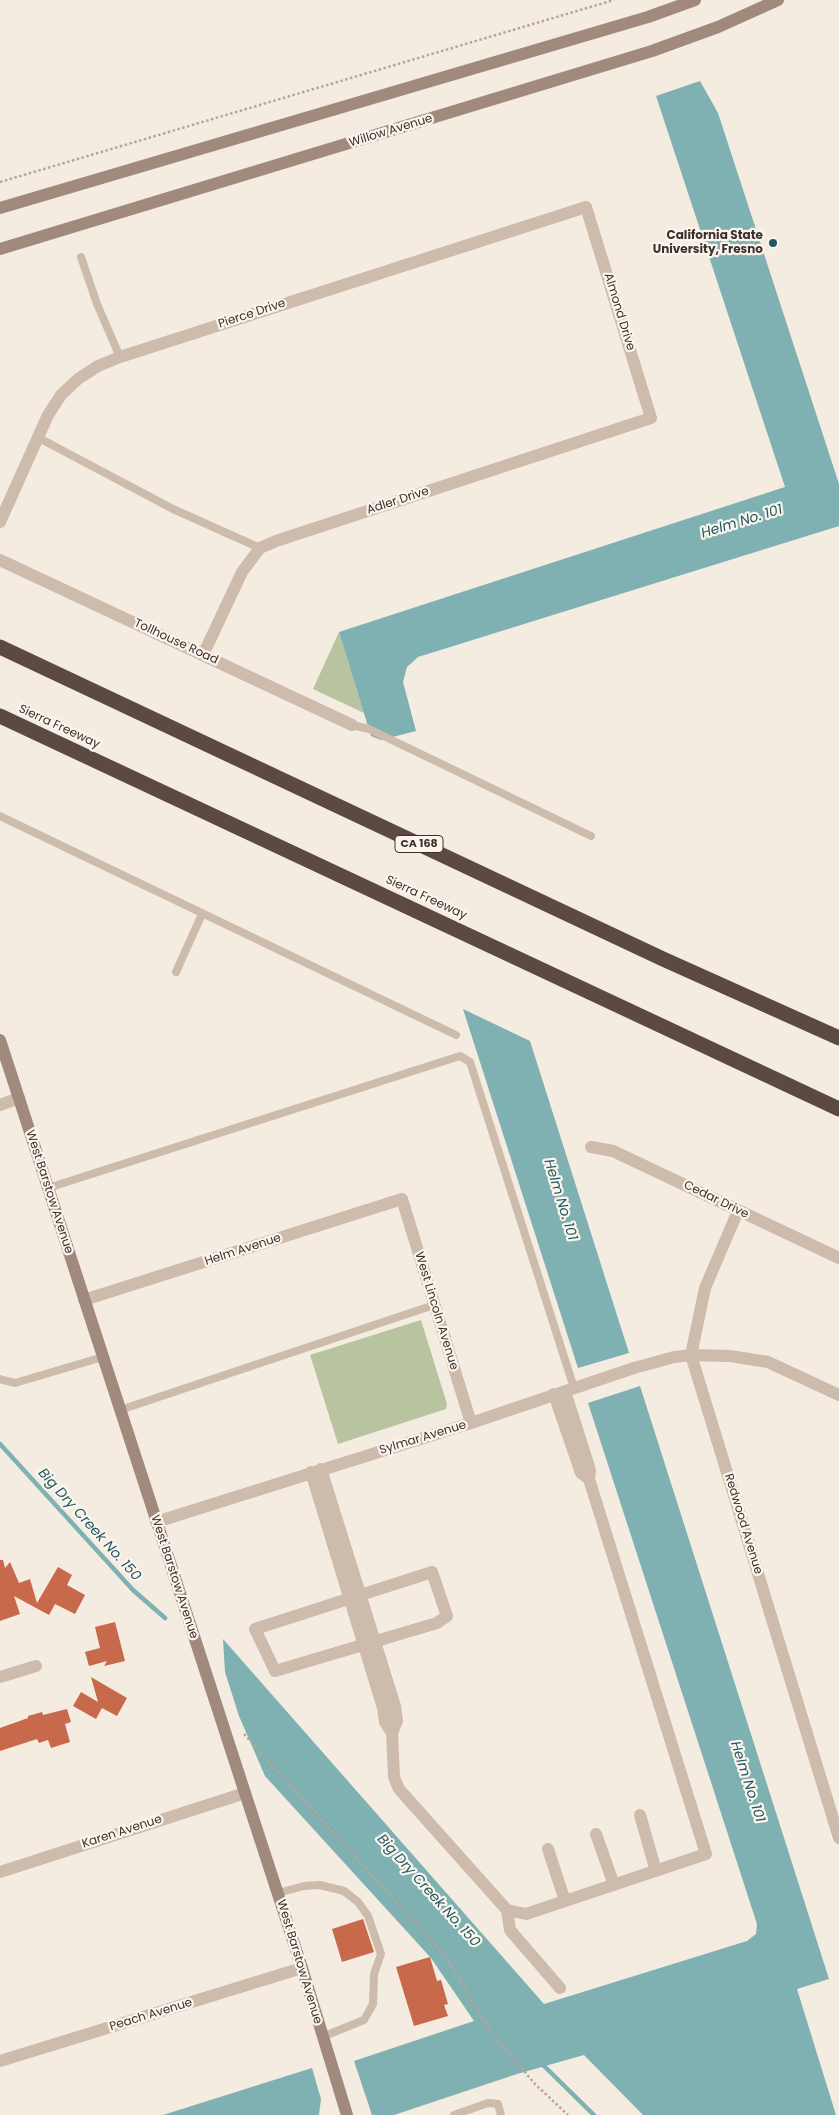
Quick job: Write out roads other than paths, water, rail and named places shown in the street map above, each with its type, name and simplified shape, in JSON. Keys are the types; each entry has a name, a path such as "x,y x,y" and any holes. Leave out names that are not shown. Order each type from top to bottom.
{"highway":[{"name":"CA 168","path":"0,647 663,959 839,1038"},
{"name":"Sierra Freeway","path":"0,716 839,1109"}],"main road":[{"path":"0,208 639,20 695,0"},
{"name":"Willow Avenue","path":"0,250 652,51 718,27 778,0"},
{"name":"West Barstow Avenue","path":"0,1040 278,1893 347,2115"}],"street":[{"name":"Pierce Drive","path":"0,522 48,415 78,379 98,366 120,357 586,207"},
{"name":"Almond Drive","path":"586,207 651,418"},
{"name":"Adler Drive","path":"260,548 285,538 651,418"},
{"path":"203,654 242,572 260,548"},
{"name":"Tollhouse Road","path":"0,560 352,725"},
{"path":"0,1105 19,1098"},
{"name":"Cedar Drive","path":"591,1147 613,1151 839,1258"},
{"name":"Helm Avenue","path":"84,1300 402,1199"},
{"name":"West Lincoln Avenue","path":"402,1199 471,1423"},
{"name":"Redwood Avenue","path":"738,1211 705,1288 691,1355 839,1838"},
{"name":"Sylmar Avenue","path":"156,1522 471,1423 658,1361 691,1355 730,1356 768,1362 839,1395"},
{"path":"507,1910 526,1914 706,1854 589,1479 590,1470 564,1391"},
{"path":"316,1471 370,1644 395,1706 397,1721 392,1733 394,1776 398,1789 507,1910 510,1930 560,1988"},
{"path":"432,1572 447,1616 437,1624 275,1671 255,1629 356,1597 432,1572"},
{"path":"0,1678 36,1666"},
{"name":"Karen Avenue","path":"0,1872 245,1793"},
{"path":"640,1815 656,1871"},
{"path":"596,1834 614,1885"},
{"path":"548,1849 565,1901"},
{"name":"Peach Avenue","path":"0,2061 302,1968"}],"lane":[{"path":"81,257 97,304 120,357"},
{"path":"37,437 173,509 260,548"},
{"path":"352,725 369,729 591,836"},
{"path":"0,816 456,1035"},
{"path":"176,972 202,914"},
{"path":"48,1188 460,1056 470,1062 564,1391"},
{"path":"120,1410 434,1305"},
{"path":"0,1379 15,1383 103,1357"},
{"path":"278,1893 304,1886 320,1885 344,1891 358,1902 368,1916 381,1954 374,1974 373,2004 364,2020 322,2037"},
{"path":"454,2115 488,2104 498,2104 501,2115"}],"water":[{"name":"Helm No. 101","path":"700,81 718,113 839,484 839,526 418,657 407,667 403,682 416,731 381,740 371,736 339,632 785,487 656,96"},
{"name":"Helm No. 101","path":"463,1009 530,1041 629,1353 578,1368"},
{"name":"Helm No. 101","path":"640,1386 829,1979 797,1989 836,2115 643,2115 584,2055 517,2074 394,2115 372,2115 354,2061 474,2021 431,1958 265,1776 239,1716 225,1672 223,1639 544,2004 747,1941 756,1934 757,1924 588,1403"},
{"path":"312,2068 321,2099 319,2115 163,2115"}],"waterway":[{"name":"Big Dry Creek No. 150","path":"0,1444 133,1590 165,1618"},
{"name":"Big Dry Creek No. 150","path":"540,2062 594,2115"}],"place":[{"name":"California State University, Fresno","path":"773,243"}]}
